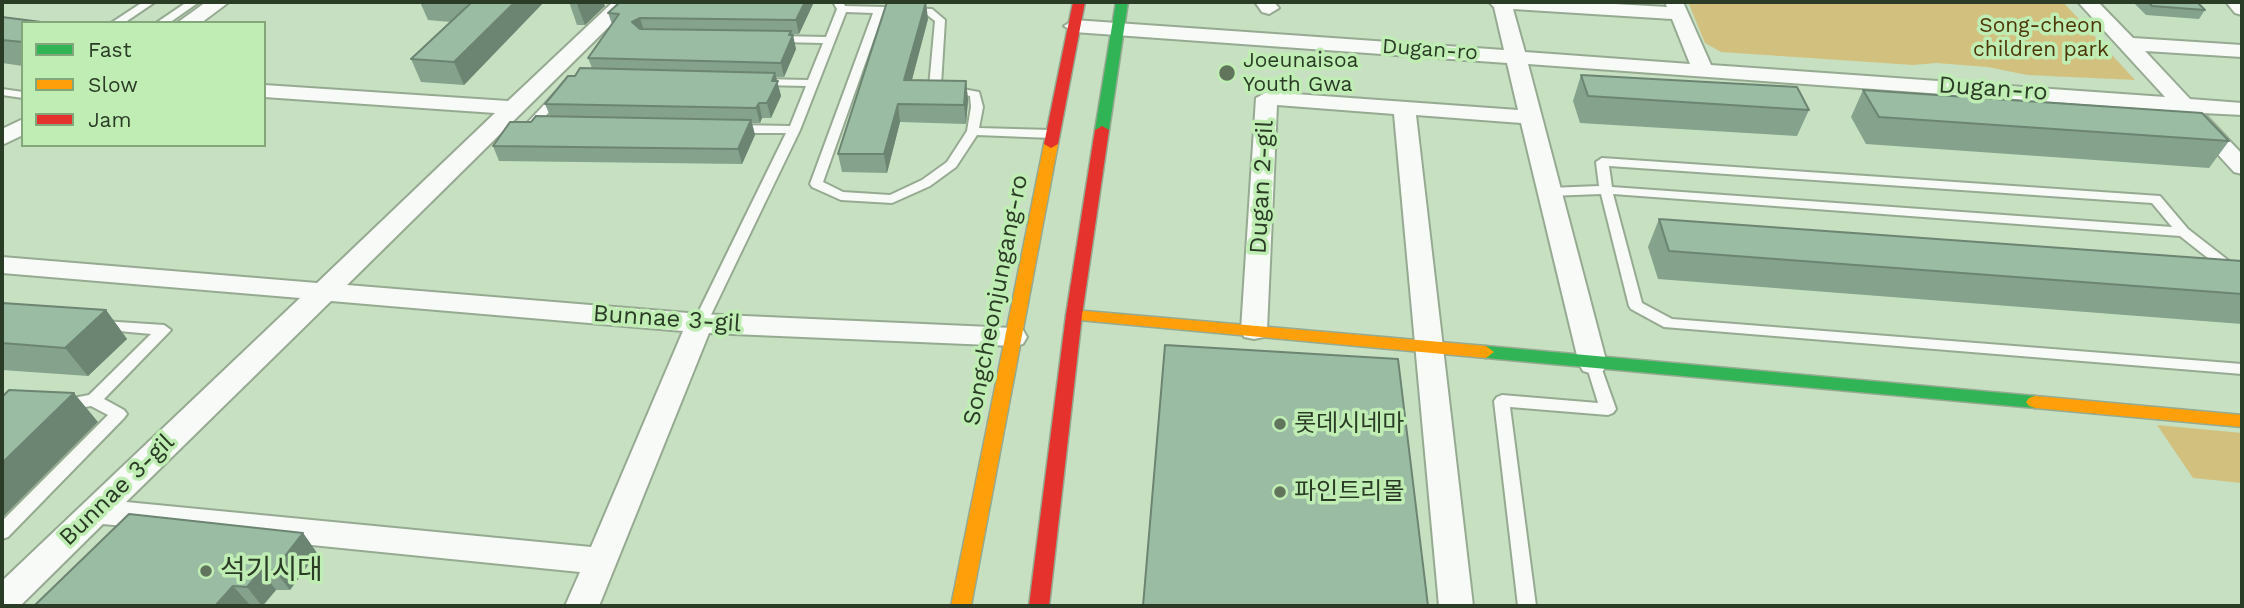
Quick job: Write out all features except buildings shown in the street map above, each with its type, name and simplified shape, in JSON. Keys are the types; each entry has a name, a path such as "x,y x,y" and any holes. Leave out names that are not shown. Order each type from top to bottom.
{"street":[{"path":"190,21 219,2"},
{"path":"323,290 624,2"},
{"name":"Songcheonjungang-ro","path":"961,606 1051,134 1079,2"},
{"path":"1039,606 1074,315 1122,2"},
{"path":"1593,364 1500,2 1676,8 1702,68"},
{"path":"2088,2 2242,166"},
{"path":"2235,2 2242,9"},
{"name":"Dugan-ro","path":"1074,26 1702,68 2242,109"},
{"path":"2127,44 2242,51"},
{"path":"266,91 512,108"},
{"name":"Dugan 2-gil","path":"1254,330 1267,98 1530,117"},
{"path":"1404,108 1426,346 1455,606"},
{"path":"2,138 21,127"},
{"name":"Bunnae 3-gil","path":"2,265 700,323 1013,337"},
{"name":"Bunnae 3-gil","path":"2,602 323,290"},
{"path":"1074,315 2242,421"},
{"path":"582,606 700,323"},
{"path":"95,511 601,561"}],"lane":[{"path":"119,21 150,2"},
{"path":"164,21 194,2"},
{"path":"700,323 794,130 840,5 879,10 906,6 928,11 940,20 935,87 975,94 977,107 973,131 952,164 926,183 892,199 841,196 816,184 879,10"},
{"path":"763,39 829,40"},
{"path":"742,81 811,83"},
{"path":"545,124 532,124 567,86"},
{"path":"2,92 21,95"},
{"path":"725,128 794,130"},
{"path":"973,131 1051,134"},
{"path":"2242,278 2183,232 2156,200 1602,162 1606,190 1636,306 1669,324 2242,369"},
{"path":"1549,192 1606,190 2183,232"},
{"path":"41,408 93,400 164,330 83,324"},
{"path":"1527,606 1502,401 1608,409 1593,364"},
{"path":"2,532 119,414 93,400"}],"green space":[{"name":"Song-cheon children park","path":"1688,2 2063,2 2135,80 2027,75 1988,67 1936,63 1913,65 1721,52 1705,43"},
{"path":"2157,425 2242,433 2242,483 2193,478"}],"traffic: fast":[{"path":"1102,130 1122,2"},
{"path":"1486,352 2035,402"}],"traffic: slow":[{"path":"961,606 1051,144"},
{"path":"1074,315 1486,352"},
{"path":"2035,402 2242,421"}],"traffic: jam":[{"path":"1051,144 1079,2"},
{"path":"1039,606 1074,315 1102,130"}],"place":[{"name":"Joeunaisoa Youth Gwa","path":"1227,73"},
{"name":"롯데시네마","path":"1280,424"},
{"name":"파인트리몰","path":"1280,492"},
{"name":"석기시대","path":"206,571"}]}
